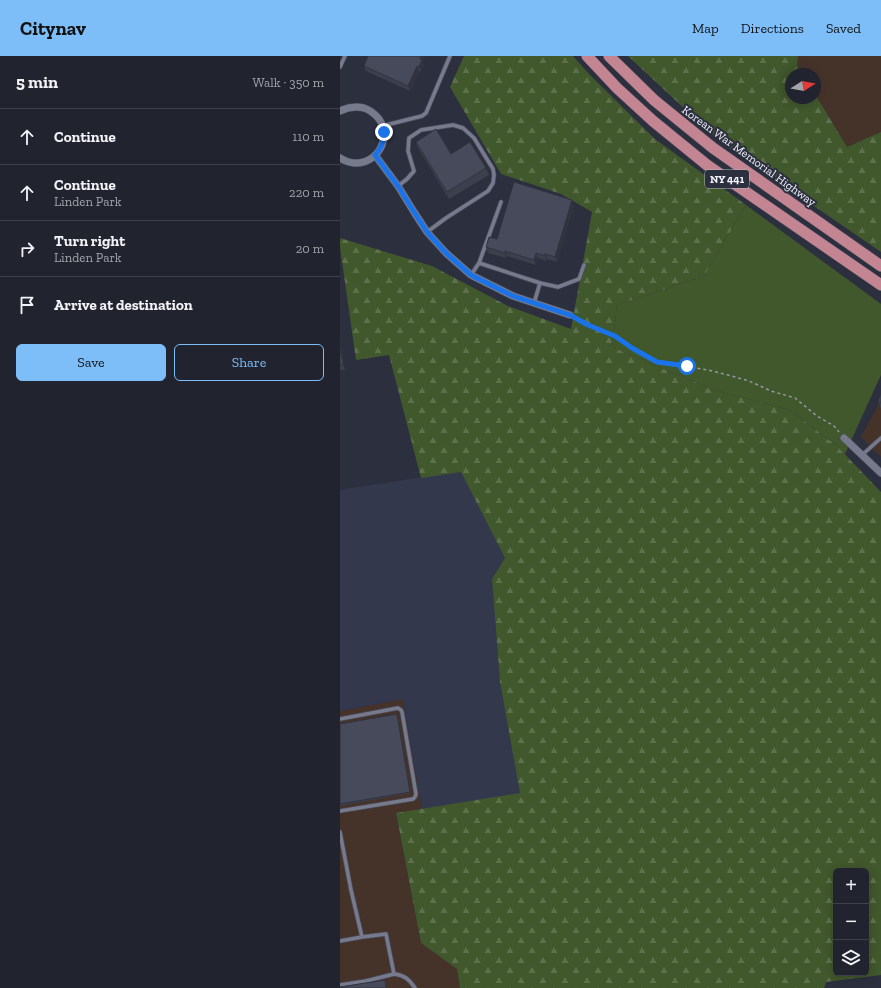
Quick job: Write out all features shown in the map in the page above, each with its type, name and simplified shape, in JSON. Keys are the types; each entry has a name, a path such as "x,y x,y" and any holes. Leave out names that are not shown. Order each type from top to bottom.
{"main road":[{"name":"NY 441","path":"587,56 617,88 653,121 707,165 881,285"},
{"name":"Korean War Memorial Highway","path":"609,56 620,69 654,100 713,148 881,266"}],"street":[{"path":"340,111 349,107 358,106 368,109 376,114 381,122 384,132 384,141 380,150 373,158 365,162 355,163 346,162 340,158"},
{"path":"375,155 398,186 427,232 446,253 471,275 513,296 570,315"},
{"path":"844,438 881,473"}],"lane":[{"path":"340,67 345,56"},
{"path":"382,126 422,116 426,113 450,56"},
{"path":"398,186 408,179 414,171 408,151 409,138 421,130 452,125 463,128 474,138 493,169 493,183 488,191 427,232"},
{"path":"471,275 479,263 500,202"},
{"path":"479,263 540,283 558,287 579,279 584,265"},
{"path":"533,303 540,283"},
{"path":"862,455 881,438"},
{"path":"340,719 398,708 401,710 416,794 412,799 340,811"},
{"path":"340,832 362,938"},
{"path":"340,941 386,934 394,974"},
{"path":"340,985 366,981 394,974 402,975 412,983 415,988"}],"path":[{"path":"570,315 588,325 615,336 632,348 657,362 708,370 728,375 795,398 816,416 834,426 844,438"}],"shaded area":[{"path":"798,56 881,56 881,132 847,147 821,104 821,68 799,68 797,65"},
{"path":"881,400 881,457 861,437"},
{"path":"461,471 505,558 492,579 500,682 520,793 422,809 403,699 340,711 340,490"},
{"path":"403,699 422,809 396,814 421,943 457,969 460,988 340,988 340,711"}],"green space":[{"path":"464,56 573,56 590,75 655,139 746,205 704,276 617,305 612,347 714,390 790,410 837,446 881,492 881,975 826,982 824,988 460,988 457,969 421,943 396,813 520,793 500,682 492,579 505,558 461,472 421,478 389,355 356,360 340,238 432,266 508,306 571,329 592,212 561,194 501,174 450,87"},
{"path":"628,56 798,56 797,65 799,68 785,68 785,104 821,104 847,147 881,132 881,252 718,140"},
{"path":"746,205 881,304 881,375 845,454 837,446 790,410 714,390 612,347 617,305 704,276"}],"building":[{"path":"368,56 421,56 420,59 422,60 419,67 417,66 408,86 364,66"},
{"path":"436,129 451,154 470,142 486,168 447,192 416,142"},
{"path":"514,182 572,200 555,257 536,253 534,260 486,247 489,237 497,239"},
{"path":"340,347 343,364 340,365"},
{"path":"881,394 881,403 878,401"},
{"path":"397,714 410,792 340,804 340,724"},
{"path":"385,980 386,988 340,988 340,987"}],"route":[{"path":"384,132 384,141 380,150 375,155 398,186 427,232 446,253 471,275 513,296 570,315 588,325 615,336 632,348 657,362 687,366"}]}
